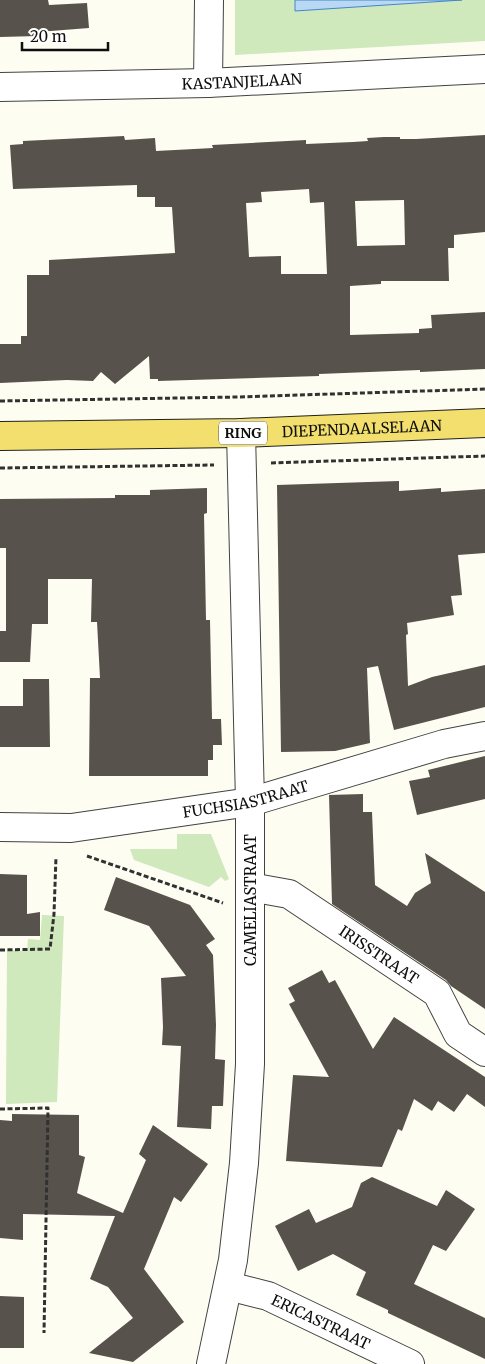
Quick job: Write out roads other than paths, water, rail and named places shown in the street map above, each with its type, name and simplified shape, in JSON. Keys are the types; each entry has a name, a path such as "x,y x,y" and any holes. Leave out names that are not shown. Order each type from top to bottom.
{"main road":[{"name":"DIEPENDAALSELAAN","path":"0,436 240,433 485,423"}],"street":[{"path":"208,83 209,0"},
{"name":"KASTANJELAAN","path":"0,87 208,83 485,69"},
{"name":"CAMELIASTRAAT","path":"210,1364 234,1260 244,1163 250,1064 250,802 240,433"},
{"name":"FUCHSIASTRAAT","path":"0,827 71,828 250,802 444,744 485,736"},
{"name":"IRISSTRAAT","path":"250,887 289,894 437,993 458,1034 485,1052"},
{"name":"ERICASTRAAT","path":"228,1286 268,1296 410,1364"}],"water":[{"path":"295,0 462,0 295,11"}]}
